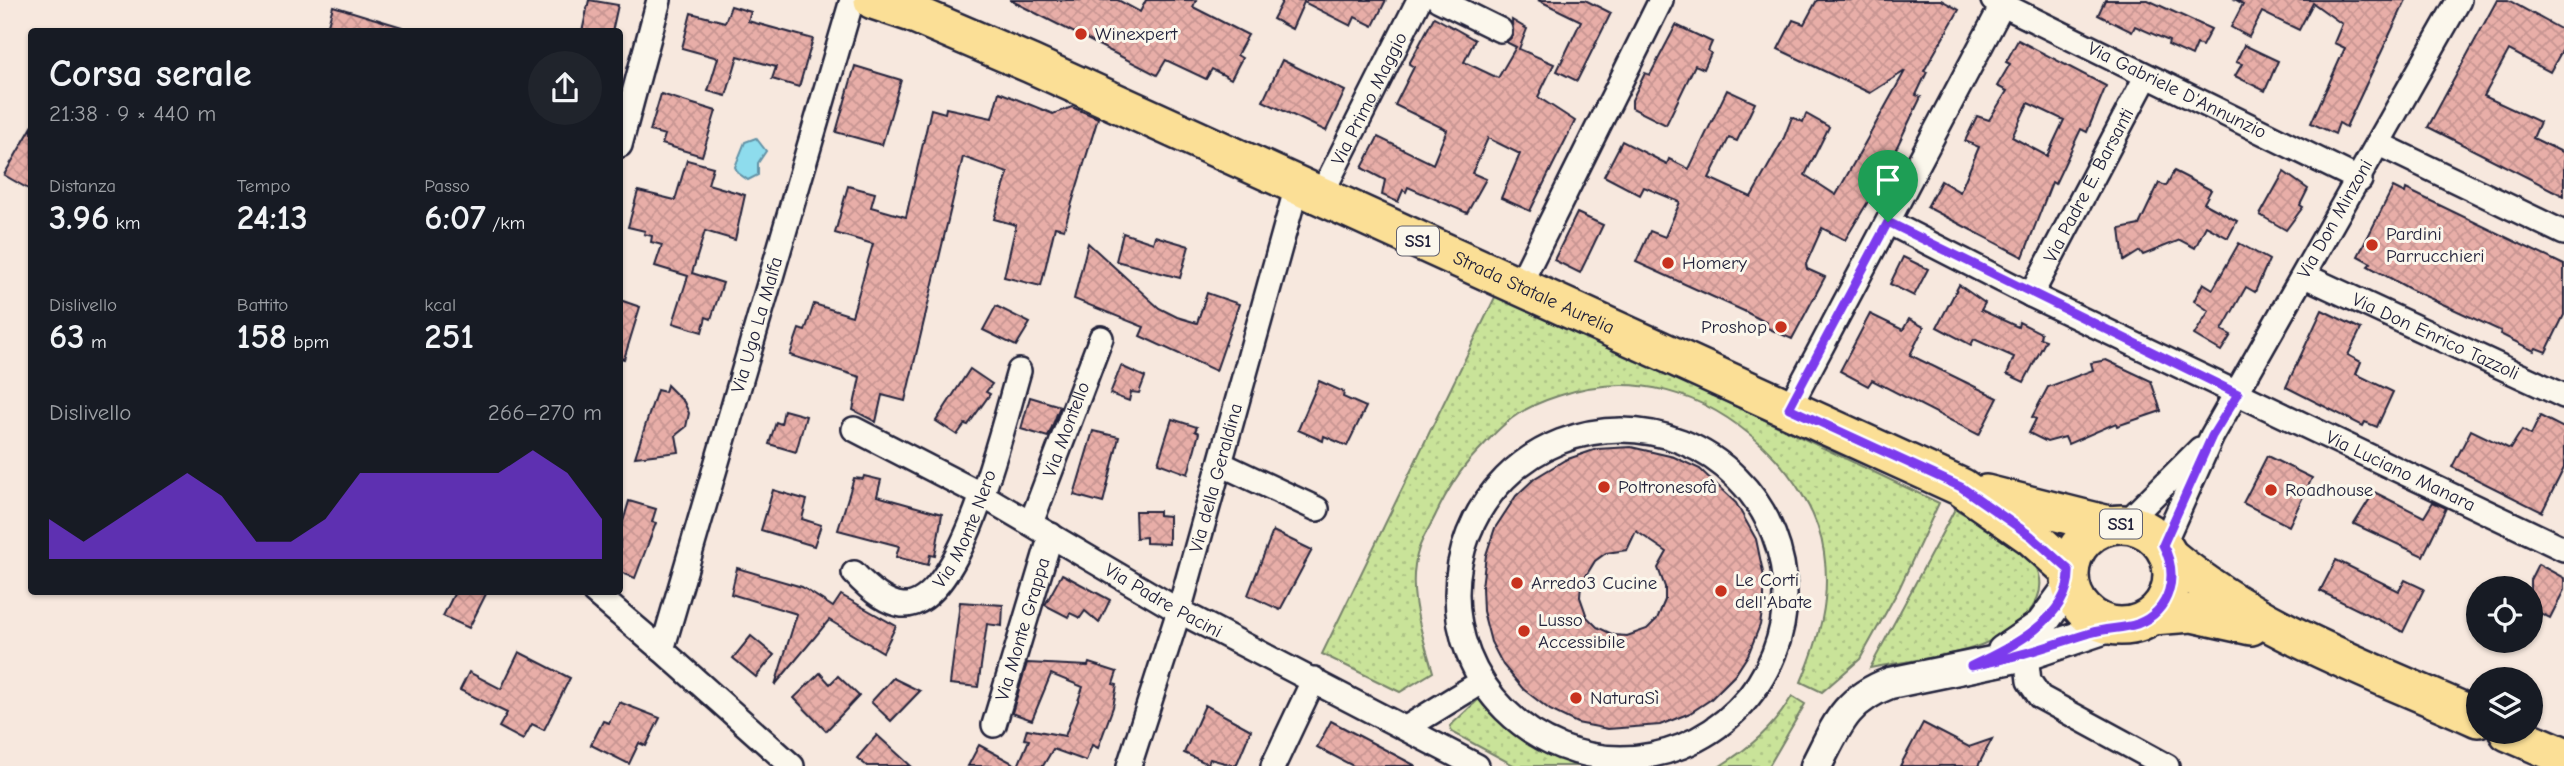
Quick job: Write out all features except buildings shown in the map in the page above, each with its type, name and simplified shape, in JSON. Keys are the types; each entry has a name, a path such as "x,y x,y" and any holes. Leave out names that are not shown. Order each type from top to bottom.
{"main road":[{"name":"Strada Statale Aurelia","path":"873,0 912,13 1031,64 1961,487 2031,536 2069,578"},
{"name":"Strada Statale Aurelia","path":"1961,487 2117,524"},
{"name":"SS1","path":"2298,639 2213,616 2173,613 2152,616 2129,626 2112,626 2085,612 2069,578 2082,541 2117,524 2146,530 2166,551 2222,598 2298,639 2466,713"},
{"path":"2152,616 2171,589 2166,551"},
{"path":"2536,744 2564,756"}],"street":[{"path":"623,134 659,0"},
{"name":"Via Ugo La Malfa","path":"662,650 852,0"},
{"name":"Via Primo Maggio","path":"1308,191 1419,0"},
{"path":"1439,0 1500,30"},
{"path":"1519,286 1661,0"},
{"name":"Via Don Minzoni","path":"2166,551 2212,436 2360,180 2459,0"},
{"path":"1789,408 2000,2"},
{"name":"Via Gabriele D'Annunzio","path":"2000,2 2360,180"},
{"name":"Via Padre E. Barsanti","path":"2031,295 2147,77"},
{"path":"2379,144 2564,233"},
{"name":"Via della Geraldina","path":"1129,766 1180,611 1221,464 1308,191"},
{"name":"Via Luciano Manara","path":"1888,222 2031,295 2238,394 2561,541"},
{"name":"Via Don Enrico Tazzoli","path":"2305,276 2564,396"},
{"name":"Via Montello","path":"1031,523 1101,338"},
{"name":"Via Monte Nero","path":"854,573 866,585 894,602 906,604 925,599 935,591 956,559 982,495 1019,371"},
{"name":"Via Padre Pacini","path":"854,429 982,495 1180,611 1477,766"},
{"path":"1642,430 1686,443 1732,472 1764,513 1782,561 1786,606 1768,668 1743,706 1730,719 1693,743 1638,763 1592,755 1554,742 1519,721 1482,682 1464,644 1456,588 1465,538 1481,508 1496,488 1523,462 1553,444 1596,431 1642,430"},
{"name":"Via Don Minzoni","path":"2117,524 2212,436"},
{"path":"1221,464 1317,509"},
{"name":"Via Monte Grappa","path":"994,725 1051,536"},
{"path":"1971,666 2029,636 2041,625 2069,578"},
{"path":"598,595 792,766"},
{"path":"1816,766 1844,713 1865,693 1890,683 2026,656 2112,626"},
{"path":"2026,656 2029,681 2040,697 2167,766"},
{"path":"1272,766 1314,679"},
{"path":"1406,728 1482,682"}],"green space":[{"path":"1497,293 1939,503 1899,589 1860,659 1822,692 1801,682 1813,651 1825,603 1824,553 1810,508 1793,480 1773,456 1740,427 1692,399 1641,386 1614,385 1586,388 1524,410 1494,434 1453,482 1423,539 1415,564 1414,595 1433,672 1400,692 1322,654"},
{"path":"1955,509 2009,540 2028,555 2040,577 2036,602 2028,613 2006,632 1981,645 1942,656 1870,668"},
{"path":"1792,696 1805,704 1769,766 1720,766 1761,736"},
{"path":"1480,698 1537,744 1566,757 1606,766 1515,766 1452,732 1450,726"}],"water":[{"path":"756,138 766,151 758,163 758,175 748,180 738,173 735,167 745,142"}],"place":[{"name":"Winexpert","path":"1081,34"},
{"name":"Pardini Parrucchieri","path":"2372,245"},
{"name":"Homery","path":"1668,263"},
{"name":"Proshop","path":"1781,327"},
{"name":"Poltronesofà","path":"1604,487"},
{"name":"Roadhouse","path":"2271,490"},
{"name":"Arredo3 Cucine","path":"1517,583"},
{"name":"Le Corti dell'Abate","path":"1721,591"},
{"name":"Lusso Accessibile","path":"1524,631"},
{"name":"NaturaSì","path":"1576,698"}],"route":[{"path":"1888,222 2031,295 2238,394 2212,436 2163,545 2172,567 2171,589 2152,616 2137,624 2112,626 2026,656 1971,666 2014,646 2041,625 2070,586 2069,570 2031,536 1961,487 1789,408 1888,222"}]}
